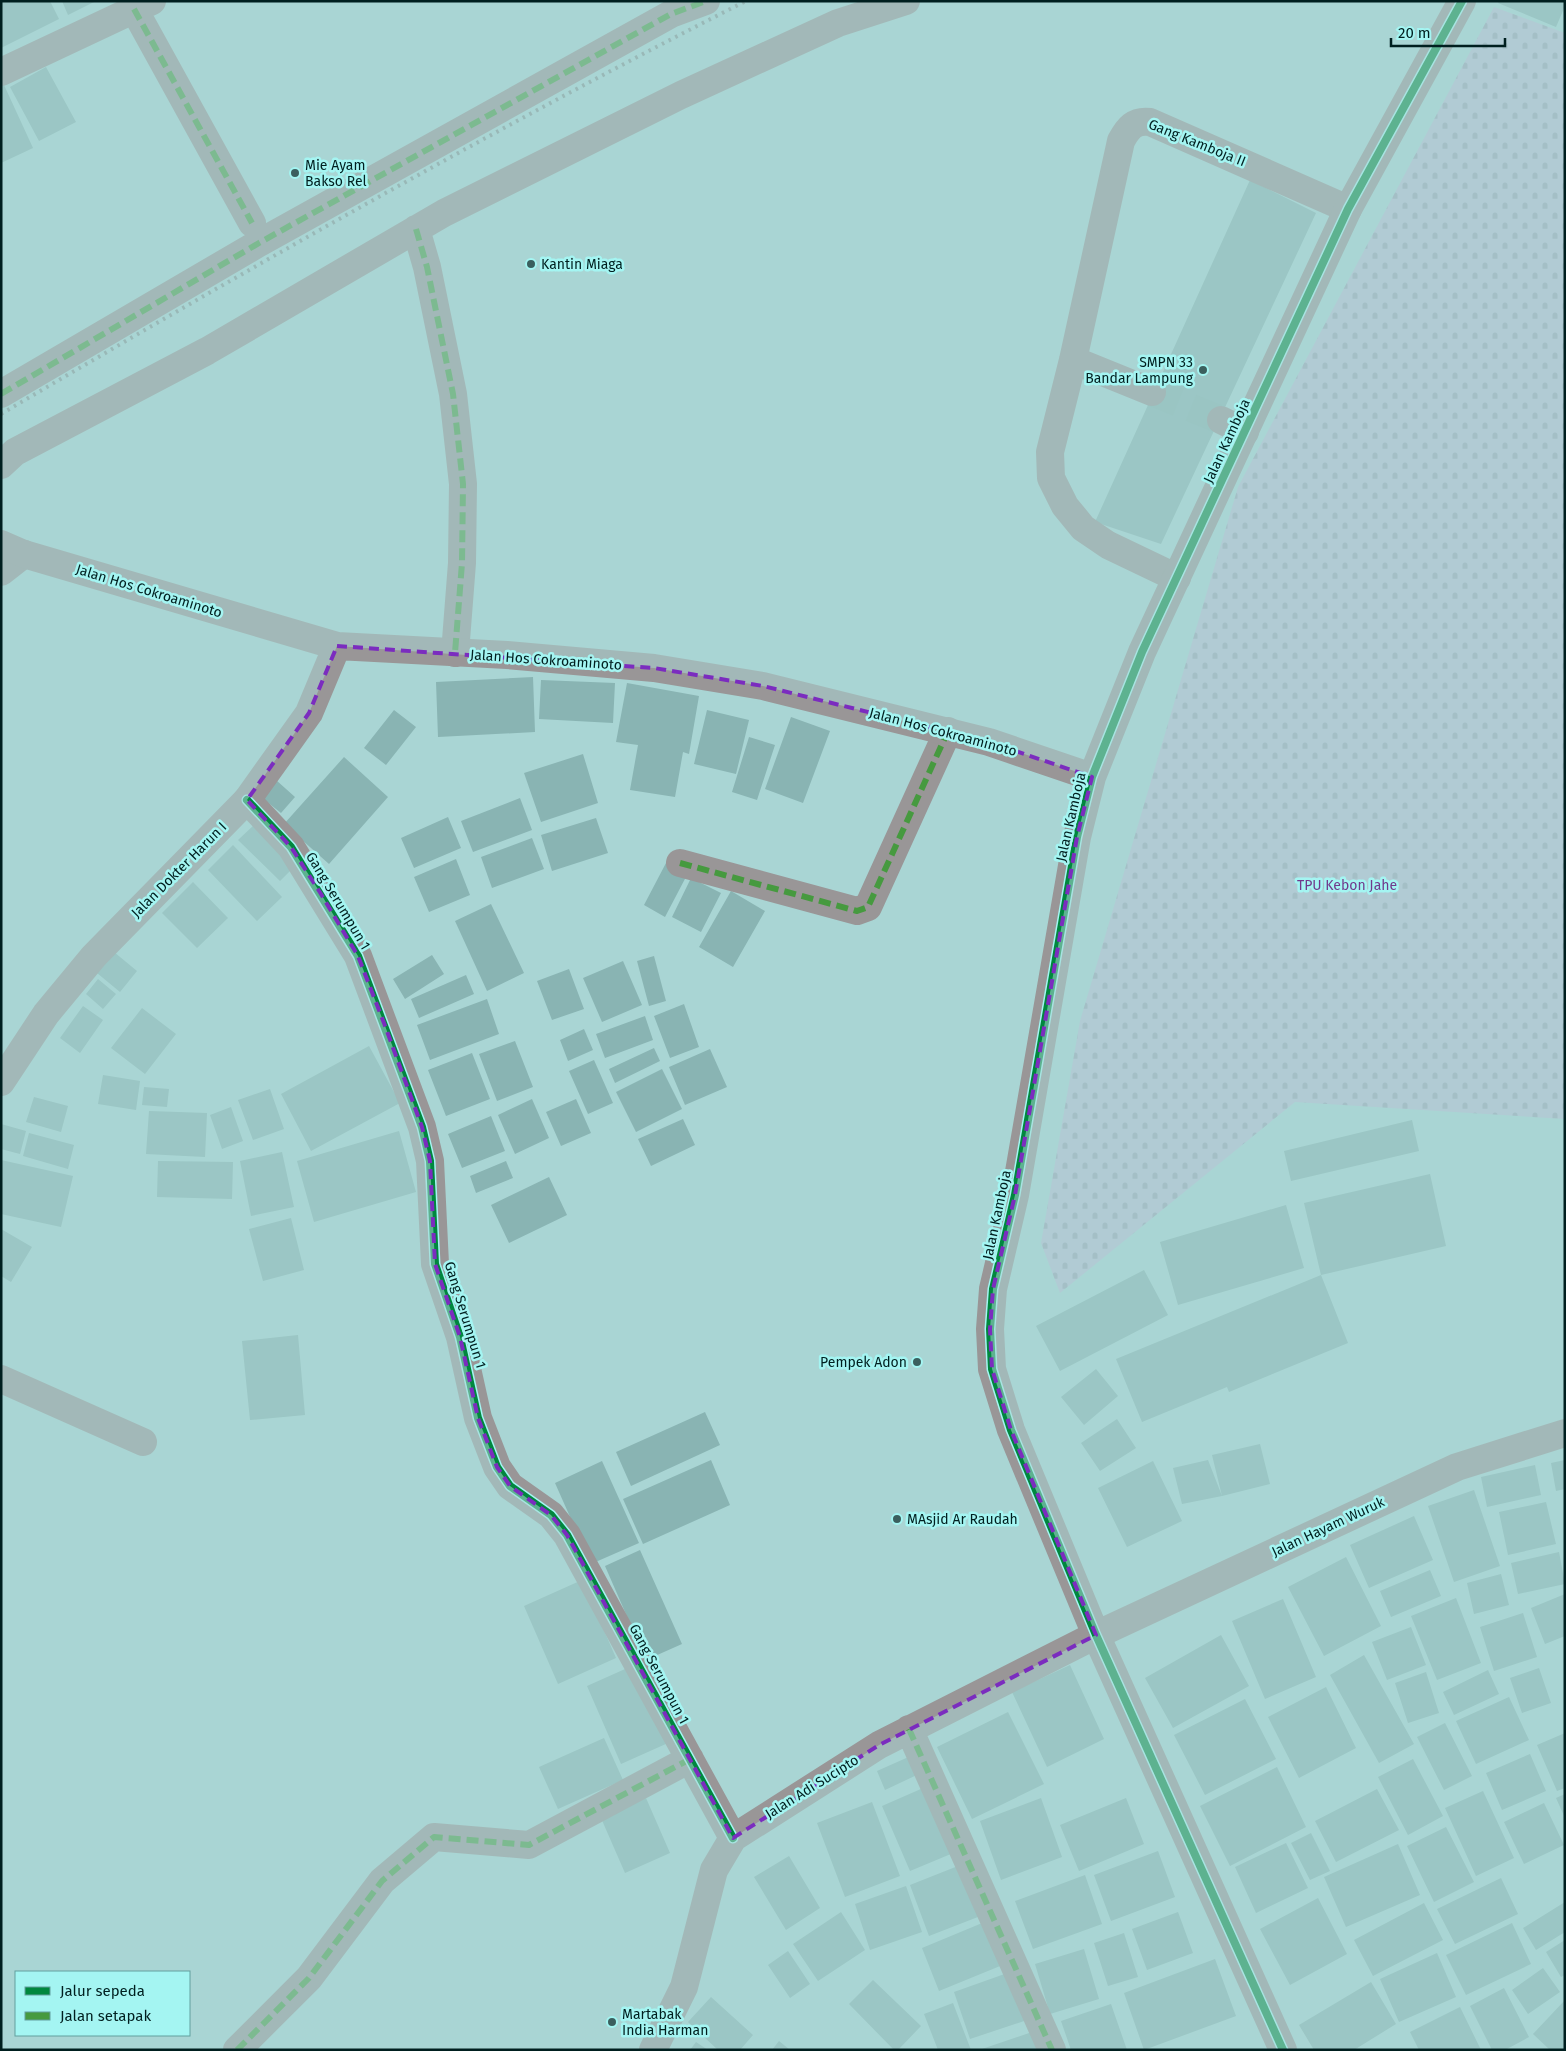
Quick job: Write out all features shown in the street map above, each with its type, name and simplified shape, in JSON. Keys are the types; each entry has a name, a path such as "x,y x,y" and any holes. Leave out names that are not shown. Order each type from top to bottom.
{"street":[{"path":"1,394 268,238 671,14 706,1"},
{"path":"1,465 15,452 206,351 416,229 682,95 838,23 906,1"},
{"name":"Jalan Kamboja","path":"1283,2050 1096,1634 1011,1430 992,1369 990,1329 993,1289 1015,1195 1077,837 1092,777 1142,652 1348,209 1462,1"},
{"path":"1,72 143,5 252,223"},
{"name":"Gang Kamboja II","path":"1178,578 1108,544 1083,528 1065,506 1051,478 1050,452 1073,360 1121,141 1128,128 1139,121 1150,122 1348,209"},
{"path":"416,229 427,267 453,394 464,484 462,563 455,653"},
{"path":"1073,360 1152,392"},
{"path":"1221,420 1245,432"},
{"path":"1,572 12,549"},
{"name":"Jalan Hos Cokroaminoto","path":"12,549 337,646 663,669 763,686 989,742 1092,777"},
{"name":"Jalan Dokter Harun I","path":"1,1082 46,1014 94,956 247,800 309,713 337,646"},
{"path":"680,863 857,911 868,907 948,731"},
{"name":"Gang Serumpun 1","path":"247,800 291,847 358,956 422,1127 430,1161 435,1264 460,1337 478,1418 497,1467 510,1486 551,1515 567,1535 733,1838"},
{"path":"1,1380 143,1442"},
{"name":"Jalan Hayam Wuruk","path":"1096,1634 1457,1466 1565,1433"},
{"name":"Jalan Adi Sucipto","path":"653,2050 684,1987 714,1870 733,1838 879,1744 1096,1634"},
{"path":"908,1729 1052,2050"},
{"path":"237,2050 309,1978 382,1881 434,1836 529,1845 690,1759"}],"highlighted area":[{"path":"337,646 654,668 763,686 989,742 1092,777 1077,837 1015,1195 993,1289 990,1329 992,1369 1011,1430 1096,1635 879,1745 733,1838 567,1535 551,1515 510,1486 497,1467 478,1418 460,1337 435,1264 430,1161 422,1127 384,1023 358,956 321,894 291,847 247,800 309,713"}],"green space":[{"name":"TPU Kebon Jahe","path":"1494,7 1565,33 1565,1119 1295,1102 1060,1293 1041,1243 1080,1021 1238,487"}],"building":[{"path":"1,1 50,1 59,19 1,48"},
{"path":"62,1 96,1 68,15"},
{"path":"1499,1 1565,1 1565,6 1556,27 1498,3"},
{"path":"46,67 76,122 39,141 10,87"},
{"path":"4,85 33,148 1,163 1,86"},
{"name":"SMPN 33 Bandar Lampung","path":"1250,180 1316,213 1161,544 1095,522"},
{"path":"533,677 535,732 438,737 436,682"},
{"path":"541,680 615,683 613,723 539,719"},
{"path":"627,683 699,696 689,754 683,752 675,797 630,790 638,745 616,742"},
{"path":"394,710 416,727 386,765 364,748"},
{"path":"707,710 749,720 736,774 694,764"},
{"path":"791,717 830,731 803,803 765,789"},
{"path":"749,737 775,745 757,800 732,792"},
{"path":"583,754 598,803 541,822 524,773"},
{"path":"344,757 388,797 329,864 284,824"},
{"path":"276,780 295,797 281,813 261,797"},
{"path":"520,798 532,830 473,852 461,821"},
{"path":"448,817 461,848 414,868 401,838"},
{"path":"596,818 608,853 552,871 541,835"},
{"path":"254,825 295,866 280,881 238,840"},
{"path":"532,838 544,869 492,888 481,857"},
{"path":"233,845 282,897 257,921 208,870"},
{"path":"456,859 470,895 429,912 414,877"},
{"path":"666,863 687,875 665,917 644,905"},
{"path":"691,878 721,893 701,932 672,917"},
{"path":"193,882 228,918 197,948 162,913"},
{"path":"731,891 765,911 733,967 699,947"},
{"path":"491,904 524,973 487,991 455,921"},
{"path":"114,952 137,971 120,992 97,973"},
{"path":"432,955 444,974 405,999 393,979"},
{"path":"654,956 666,1001 649,1006 637,961"},
{"path":"623,961 642,1005 602,1022 583,978"},
{"path":"569,969 584,1009 552,1020 537,981"},
{"path":"466,975 474,994 419,1018 411,999"},
{"path":"98,979 116,994 103,1009 86,994"},
{"path":"487,999 499,1034 430,1060 417,1025"},
{"path":"684,1004 699,1047 670,1058 654,1016"},
{"path":"83,1006 103,1020 80,1053 60,1038"},
{"path":"142,1008 176,1034 145,1074 111,1048"},
{"path":"645,1016 653,1040 605,1058 596,1034"},
{"path":"584,1029 593,1050 568,1061 560,1040"},
{"path":"515,1041 533,1087 497,1101 479,1054"},
{"path":"369,1046 400,1103 311,1151 281,1094"},
{"path":"654,1048 660,1061 615,1083 609,1069"},
{"path":"710,1049 727,1087 685,1105 669,1067"},
{"path":"472,1053 490,1099 446,1116 428,1070"},
{"path":"594,1060 613,1103 588,1114 569,1071"},
{"path":"662,1069 682,1109 636,1132 616,1092"},
{"path":"103,1075 140,1081 136,1110 98,1104"},
{"path":"144,1087 169,1089 167,1107 142,1105"},
{"path":"270,1089 284,1129 253,1140 238,1100"},
{"path":"34,1097 68,1106 61,1132 26,1122"},
{"path":"532,1099 549,1138 515,1154 498,1115"},
{"path":"576,1099 591,1133 561,1146 546,1112"},
{"path":"231,1107 243,1141 222,1149 210,1115"},
{"path":"149,1111 207,1113 205,1157 146,1154"},
{"path":"491,1116 505,1151 462,1168 448,1134"},
{"path":"683,1119 695,1145 651,1166 638,1139"},
{"path":"1412,1120 1419,1151 1291,1181 1284,1151"},
{"path":"1,1124 26,1131 20,1154 1,1149"},
{"path":"399,1131 416,1192 314,1222 297,1161"},
{"path":"29,1133 74,1145 68,1169 23,1156"},
{"path":"282,1152 294,1207 251,1216 240,1161"},
{"path":"1,1160 73,1176 61,1227 1,1214"},
{"path":"158,1161 233,1162 232,1199 157,1197"},
{"path":"506,1161 513,1178 476,1193 470,1176"},
{"path":"1430,1174 1446,1246 1321,1275 1304,1203"},
{"path":"549,1177 567,1215 509,1243 491,1205"},
{"path":"1286,1205 1304,1268 1178,1305 1160,1242"},
{"path":"291,1218 304,1270 263,1281 249,1229"},
{"path":"1,1229 32,1247 11,1282 1,1276"},
{"path":"1144,1270 1168,1315 1060,1371 1036,1326"},
{"path":"1321,1275 1348,1343 1229,1392 1227,1387 1142,1422 1116,1359"},
{"path":"298,1335 305,1415 250,1420 242,1341"},
{"path":"1096,1369 1118,1396 1084,1425 1061,1397"},
{"path":"705,1412 720,1445 631,1486 616,1452"},
{"path":"1117,1419 1136,1448 1100,1471 1081,1443"},
{"path":"1260,1444 1270,1484 1222,1496 1212,1455"},
{"path":"711,1460 730,1505 643,1544 623,1499"},
{"path":"1208,1460 1222,1496 1182,1504 1173,1468"},
{"path":"1565,1460 1565,1489 1556,1491 1551,1463"},
{"path":"602,1461 639,1543 591,1564 555,1483"},
{"path":"1153,1461 1182,1521 1127,1547 1098,1488"},
{"path":"1535,1465 1541,1495 1487,1507 1481,1477"},
{"path":"1474,1490 1500,1566 1454,1582 1428,1506"},
{"path":"1546,1502 1556,1544 1508,1555 1499,1512"},
{"path":"1414,1516 1433,1560 1369,1588 1350,1545"},
{"path":"640,1550 682,1644 646,1660 605,1566"},
{"path":"1559,1552 1565,1584 1518,1594 1511,1563"},
{"path":"1346,1557 1381,1626 1324,1656 1288,1587"},
{"path":"1430,1570 1441,1596 1391,1617 1380,1591"},
{"path":"1501,1574 1509,1605 1474,1614 1467,1583"},
{"path":"582,1580 616,1658 558,1684 524,1606"},
{"path":"1565,1594 1565,1636 1545,1644 1531,1608"},
{"path":"1456,1598 1481,1663 1437,1680 1411,1616"},
{"path":"1283,1599 1316,1677 1265,1699 1232,1621"},
{"path":"1523,1613 1537,1657 1494,1671 1480,1627"},
{"path":"1411,1627 1426,1665 1387,1680 1372,1642"},
{"path":"1221,1635 1249,1686 1173,1728 1145,1678"},
{"path":"1364,1655 1414,1744 1379,1763 1330,1675"},
{"path":"634,1665 668,1743 621,1764 587,1686"},
{"path":"1070,1665 1104,1739 1047,1767 1012,1692"},
{"path":"1539,1668 1551,1703 1522,1713 1510,1678"},
{"path":"1488,1670 1499,1694 1454,1715 1443,1692"},
{"path":"1426,1672 1439,1713 1408,1723 1395,1683"},
{"path":"1326,1687 1356,1748 1299,1778 1268,1717"},
{"path":"1509,1697 1529,1740 1476,1764 1456,1721"},
{"path":"1245,1699 1276,1759 1205,1795 1174,1735"},
{"path":"1008,1712 1044,1784 972,1819 937,1747"},
{"path":"1445,1723 1472,1776 1444,1790 1417,1737"},
{"path":"1565,1733 1565,1788 1557,1791 1537,1745"},
{"path":"604,1738 623,1780 558,1809 539,1767"},
{"path":"1530,1754 1546,1791 1502,1810 1486,1773"},
{"path":"913,1755 921,1773 885,1790 877,1771"},
{"path":"1413,1759 1443,1816 1408,1835 1378,1777"},
{"path":"1277,1767 1306,1827 1230,1866 1200,1806"},
{"path":"930,1785 958,1851 910,1871 882,1806"},
{"path":"1377,1789 1399,1830 1336,1862 1315,1821"},
{"path":"1483,1791 1514,1858 1476,1876 1445,1808"},
{"path":"1565,1794 1565,1818 1556,1798"},
{"path":"646,1798 670,1853 625,1873 601,1818"},
{"path":"1041,1798 1062,1857 1001,1880 980,1821"},
{"path":"1126,1798 1144,1844 1079,1871 1060,1825"},
{"path":"872,1802 900,1876 845,1897 817,1823"},
{"path":"1544,1803 1564,1845 1524,1864 1504,1822"},
{"path":"1446,1827 1474,1882 1434,1902 1407,1846"},
{"path":"1311,1833 1330,1871 1310,1880 1291,1843"},
{"path":"1286,1843 1308,1888 1256,1913 1235,1867"},
{"path":"1398,1844 1420,1895 1346,1927 1324,1877"},
{"path":"1158,1851 1175,1897 1111,1921 1094,1875"},
{"path":"789,1856 820,1908 786,1930 754,1877"},
{"path":"963,1864 983,1915 929,1936 910,1885"},
{"path":"1085,1875 1102,1924 1033,1949 1015,1901"},
{"path":"1501,1878 1518,1914 1455,1944 1437,1909"},
{"path":"906,1886 922,1932 870,1950 855,1904"},
{"path":"1318,1898 1347,1954 1290,1985 1260,1929"},
{"path":"1565,1902 1565,1932 1536,1950 1523,1928"},
{"path":"1424,1903 1443,1940 1373,1976 1354,1940"},
{"path":"841,1912 865,1950 818,1981 793,1944"},
{"path":"1178,1912 1193,1953 1147,1970 1132,1929"},
{"path":"987,1921 1005,1964 939,1991 922,1948"},
{"path":"1512,1923 1531,1964 1466,1995 1446,1955"},
{"path":"1124,1933 1138,1977 1108,1986 1094,1943"},
{"path":"1565,1940 1565,1975 1561,1977 1546,1952"},
{"path":"1084,1949 1099,1999 1050,2014 1035,1964"},
{"path":"788,1951 810,1984 790,1998 768,1965"},
{"path":"1437,1953 1456,1997 1399,2022 1380,1979"},
{"path":"1215,1959 1236,2016 1144,2050 1124,1993"},
{"path":"1543,1968 1560,1992 1528,2014 1512,1990"},
{"path":"1013,1971 1030,2019 970,2039 954,1992"},
{"path":"873,1980 921,2026 898,2050 894,2050 849,2004"},
{"path":"1371,1982 1396,2024 1354,2050 1314,2050 1299,2025"},
{"path":"1504,1988 1529,2037 1505,2050 1492,2050 1470,2006"},
{"path":"711,1997 753,2035 740,2050 718,2050 688,2022"},
{"path":"1565,2000 1565,2050 1550,2050 1533,2034"},
{"path":"953,2003 971,2050 938,2050 924,2014"},
{"path":"1111,2004 1127,2050 1071,2050 1061,2021"},
{"path":"1460,2007 1481,2050 1419,2050 1410,2032"},
{"path":"1035,2031 1042,2050 982,2050 982,2049"},
{"path":"779,2041 790,2050 772,2050"},
{"path":"696,2042 708,2050 690,2050"}],"tunnel":[{"path":"1152,392 1221,420"}],"railway":[{"path":"1,414 370,202 557,99 746,1"}],"marked path":[{"path":"1,394 259,243 671,14 706,1"},
{"path":"134,9 252,223"},
{"path":"416,229 427,267 453,394 463,484 462,563 455,653"},
{"path":"680,863 857,911 868,907 948,731"},
{"path":"909,1729 1052,2050"},
{"path":"237,2050 309,1978 382,1881 434,1837 529,1845 690,1759"}],"cycle path":[{"path":"1283,2050 1096,1635 1011,1430 992,1369 990,1329 993,1289 1015,1195 1077,837 1092,777 1142,652 1348,209 1462,1"},
{"path":"247,800 291,847 358,956 422,1127 430,1161 435,1264 460,1337 478,1418 497,1467 510,1486 551,1515 567,1535 733,1838"}],"place":[{"name":"Mie Ayam Bakso Rel","path":"295,173"},
{"name":"Kantin Miaga","path":"531,264"},
{"name":"SMPN 33 Bandar Lampung","path":"1203,370"},
{"name":"Pempek Adon","path":"917,1362"},
{"name":"MAsjid Ar Raudah","path":"897,1519"},
{"name":"Martabak India Harman","path":"612,2022"}]}
